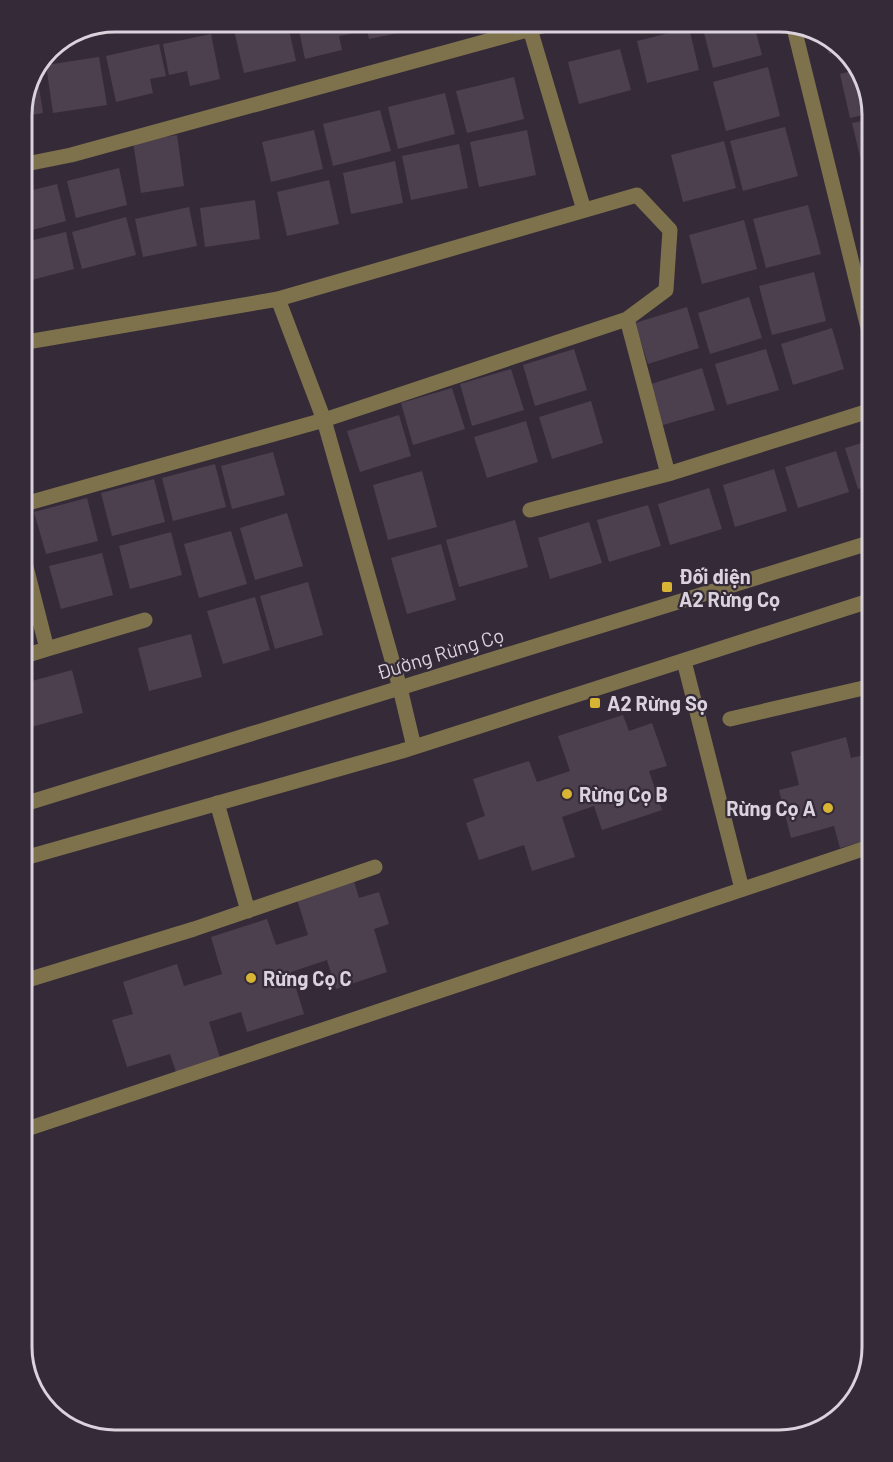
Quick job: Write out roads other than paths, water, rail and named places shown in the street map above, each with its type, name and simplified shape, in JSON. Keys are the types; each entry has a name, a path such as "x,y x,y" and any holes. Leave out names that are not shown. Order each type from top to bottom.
{"street":[{"path":"32,163 72,155 519,32"},
{"path":"531,32 584,210"},
{"path":"795,33 862,303"},
{"path":"32,341 278,299 637,195 670,230 666,290 627,319 324,420 32,502"},
{"path":"278,299 324,420 400,688 414,747"},
{"path":"627,319 668,474"},
{"path":"530,510 668,474 862,413"},
{"name":"Đường Rừng Cọ","path":"32,802 862,545"},
{"path":"32,590 47,649"},
{"path":"32,856 414,747 862,603"},
{"path":"32,654 145,620"},
{"path":"684,661 742,889"},
{"path":"730,719 862,688"},
{"path":"217,803 248,910"},
{"path":"32,1127 862,849"},
{"path":"32,979 375,867"}],"place":[{"name":"Đối diện A2 Rừng Cọ","path":"667,587"},
{"name":"A2 Rừng Sọ","path":"595,703"},
{"name":"Rừng Cọ B","path":"567,794"},
{"name":"Rừng Cọ A","path":"828,808"},
{"name":"Rừng Cọ C","path":"251,978"}]}
